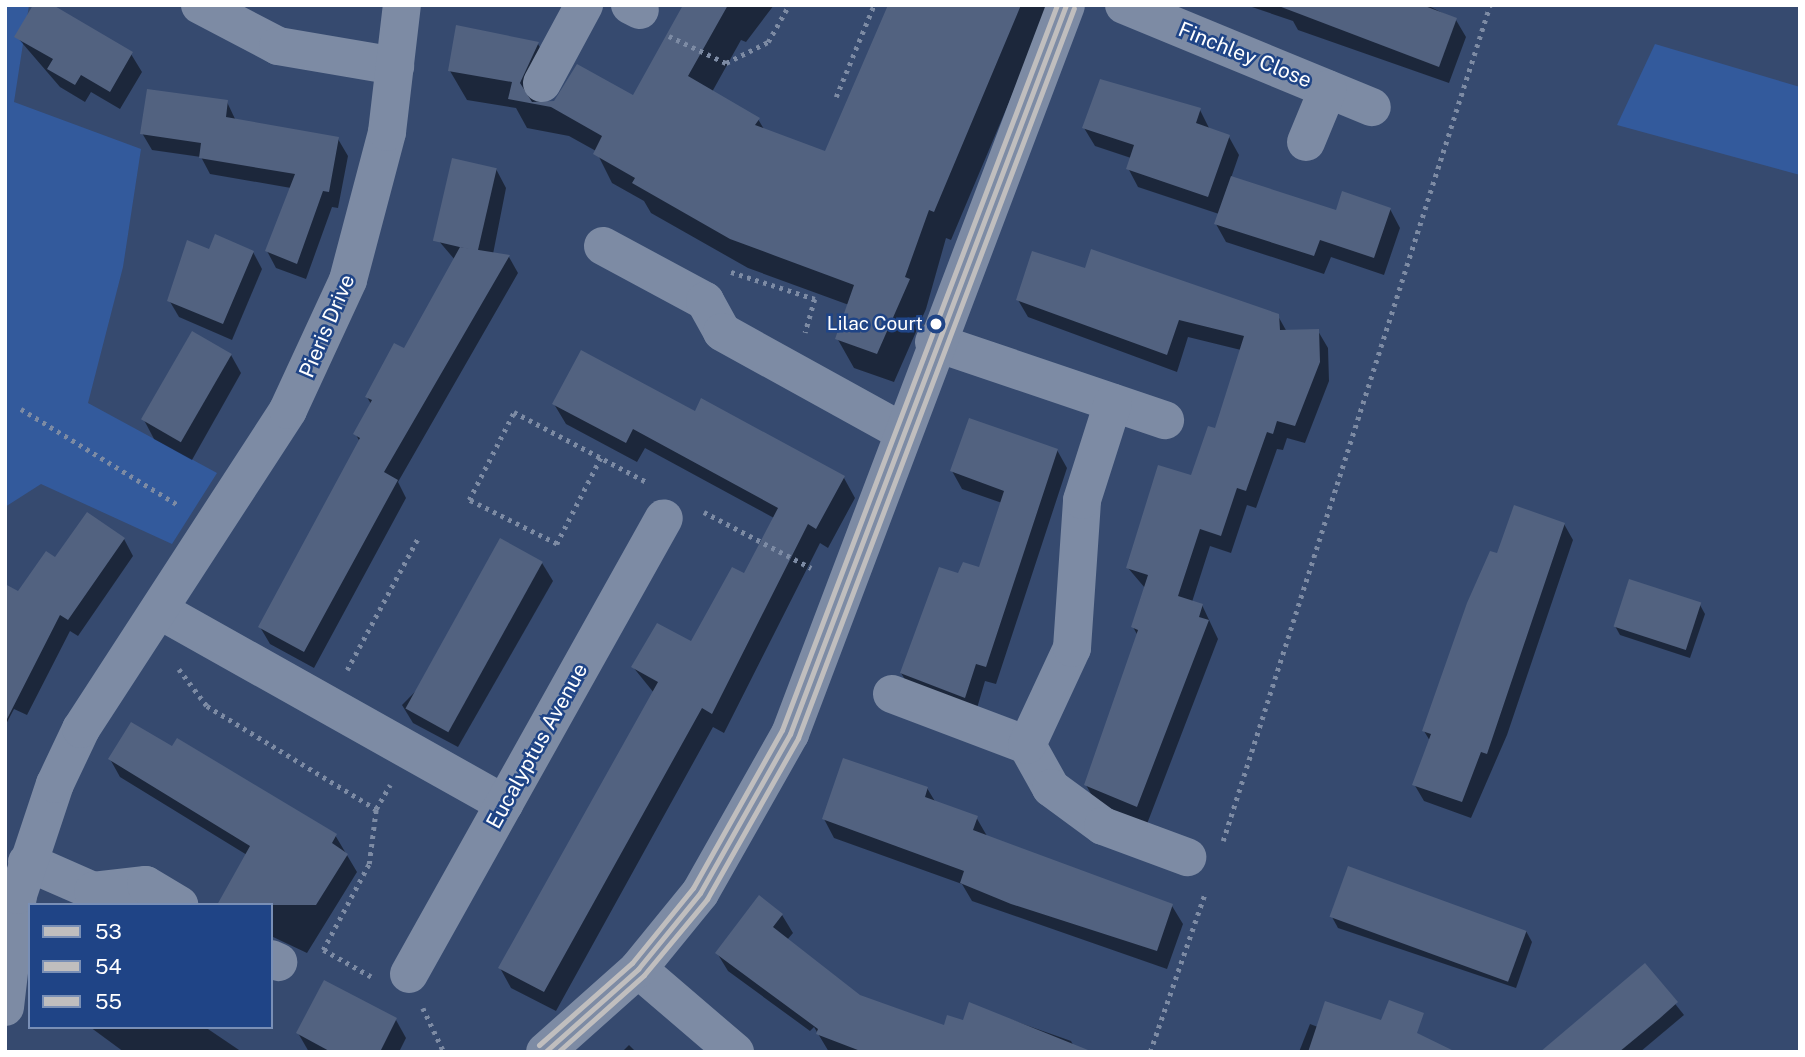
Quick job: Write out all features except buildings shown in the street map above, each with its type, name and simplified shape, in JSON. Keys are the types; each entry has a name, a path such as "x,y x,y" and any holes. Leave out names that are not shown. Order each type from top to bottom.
{"street":[{"path":"200,5 278,46 395,66"},
{"name":"Pieris Drive","path":"5,1007 27,862 81,729 171,617 217,528 323,345 348,280 382,157 402,5"},
{"path":"542,83 584,5"},
{"path":"545,1052 638,969 700,893 790,734 850,589 934,342 1066,5"},
{"name":"Finchley Close","path":"1124,5 1372,107"},
{"name":"Finchley Close","path":"1306,142 1328,89"},
{"path":"603,246 705,301 722,332 903,432"},
{"path":"934,342 1165,420"},
{"path":"1027,745 1072,648 1082,500 1114,403"},
{"name":"Eucalyptus Avenue","path":"404,983 664,518"},
{"path":"171,617 505,804"},
{"path":"892,694 1027,745 1051,788 1102,826 1205,865"},
{"path":"27,862 93,891 146,886 176,903"},
{"path":"638,969 735,1052"}],"path":[{"path":"635,8 646,24 726,63 768,42 789,5"},
{"path":"836,97 874,5"},
{"path":"1150,1052 1205,865 1490,5"},
{"path":"705,301 734,269 815,299 793,371"},
{"path":"20,409 217,528"},
{"path":"514,412 469,499 557,544 601,458"},
{"path":"328,705 418,538"},
{"path":"171,617 165,652 207,706 376,809"},
{"path":"409,750 376,809 369,864 323,950 404,983 421,1004 444,1052"}],"shaded area":[{"path":"5,5 29,5 14,102 141,149 123,267 88,403 217,473 172,544 41,484 5,507"},
{"path":"1655,44 1800,87 1800,175 1617,125"}],"transit line":[{"name":"55","path":"539,1045 632,963 693,888 782,730 1057,5"},
{"name":"53","path":"545,1052 638,969 700,893 790,734 1066,5"},
{"name":"54","path":"558,1052 644,975 707,899 798,738 1074,8"}],"place":[{"name":"Lilac Court","path":"936,324"}]}
